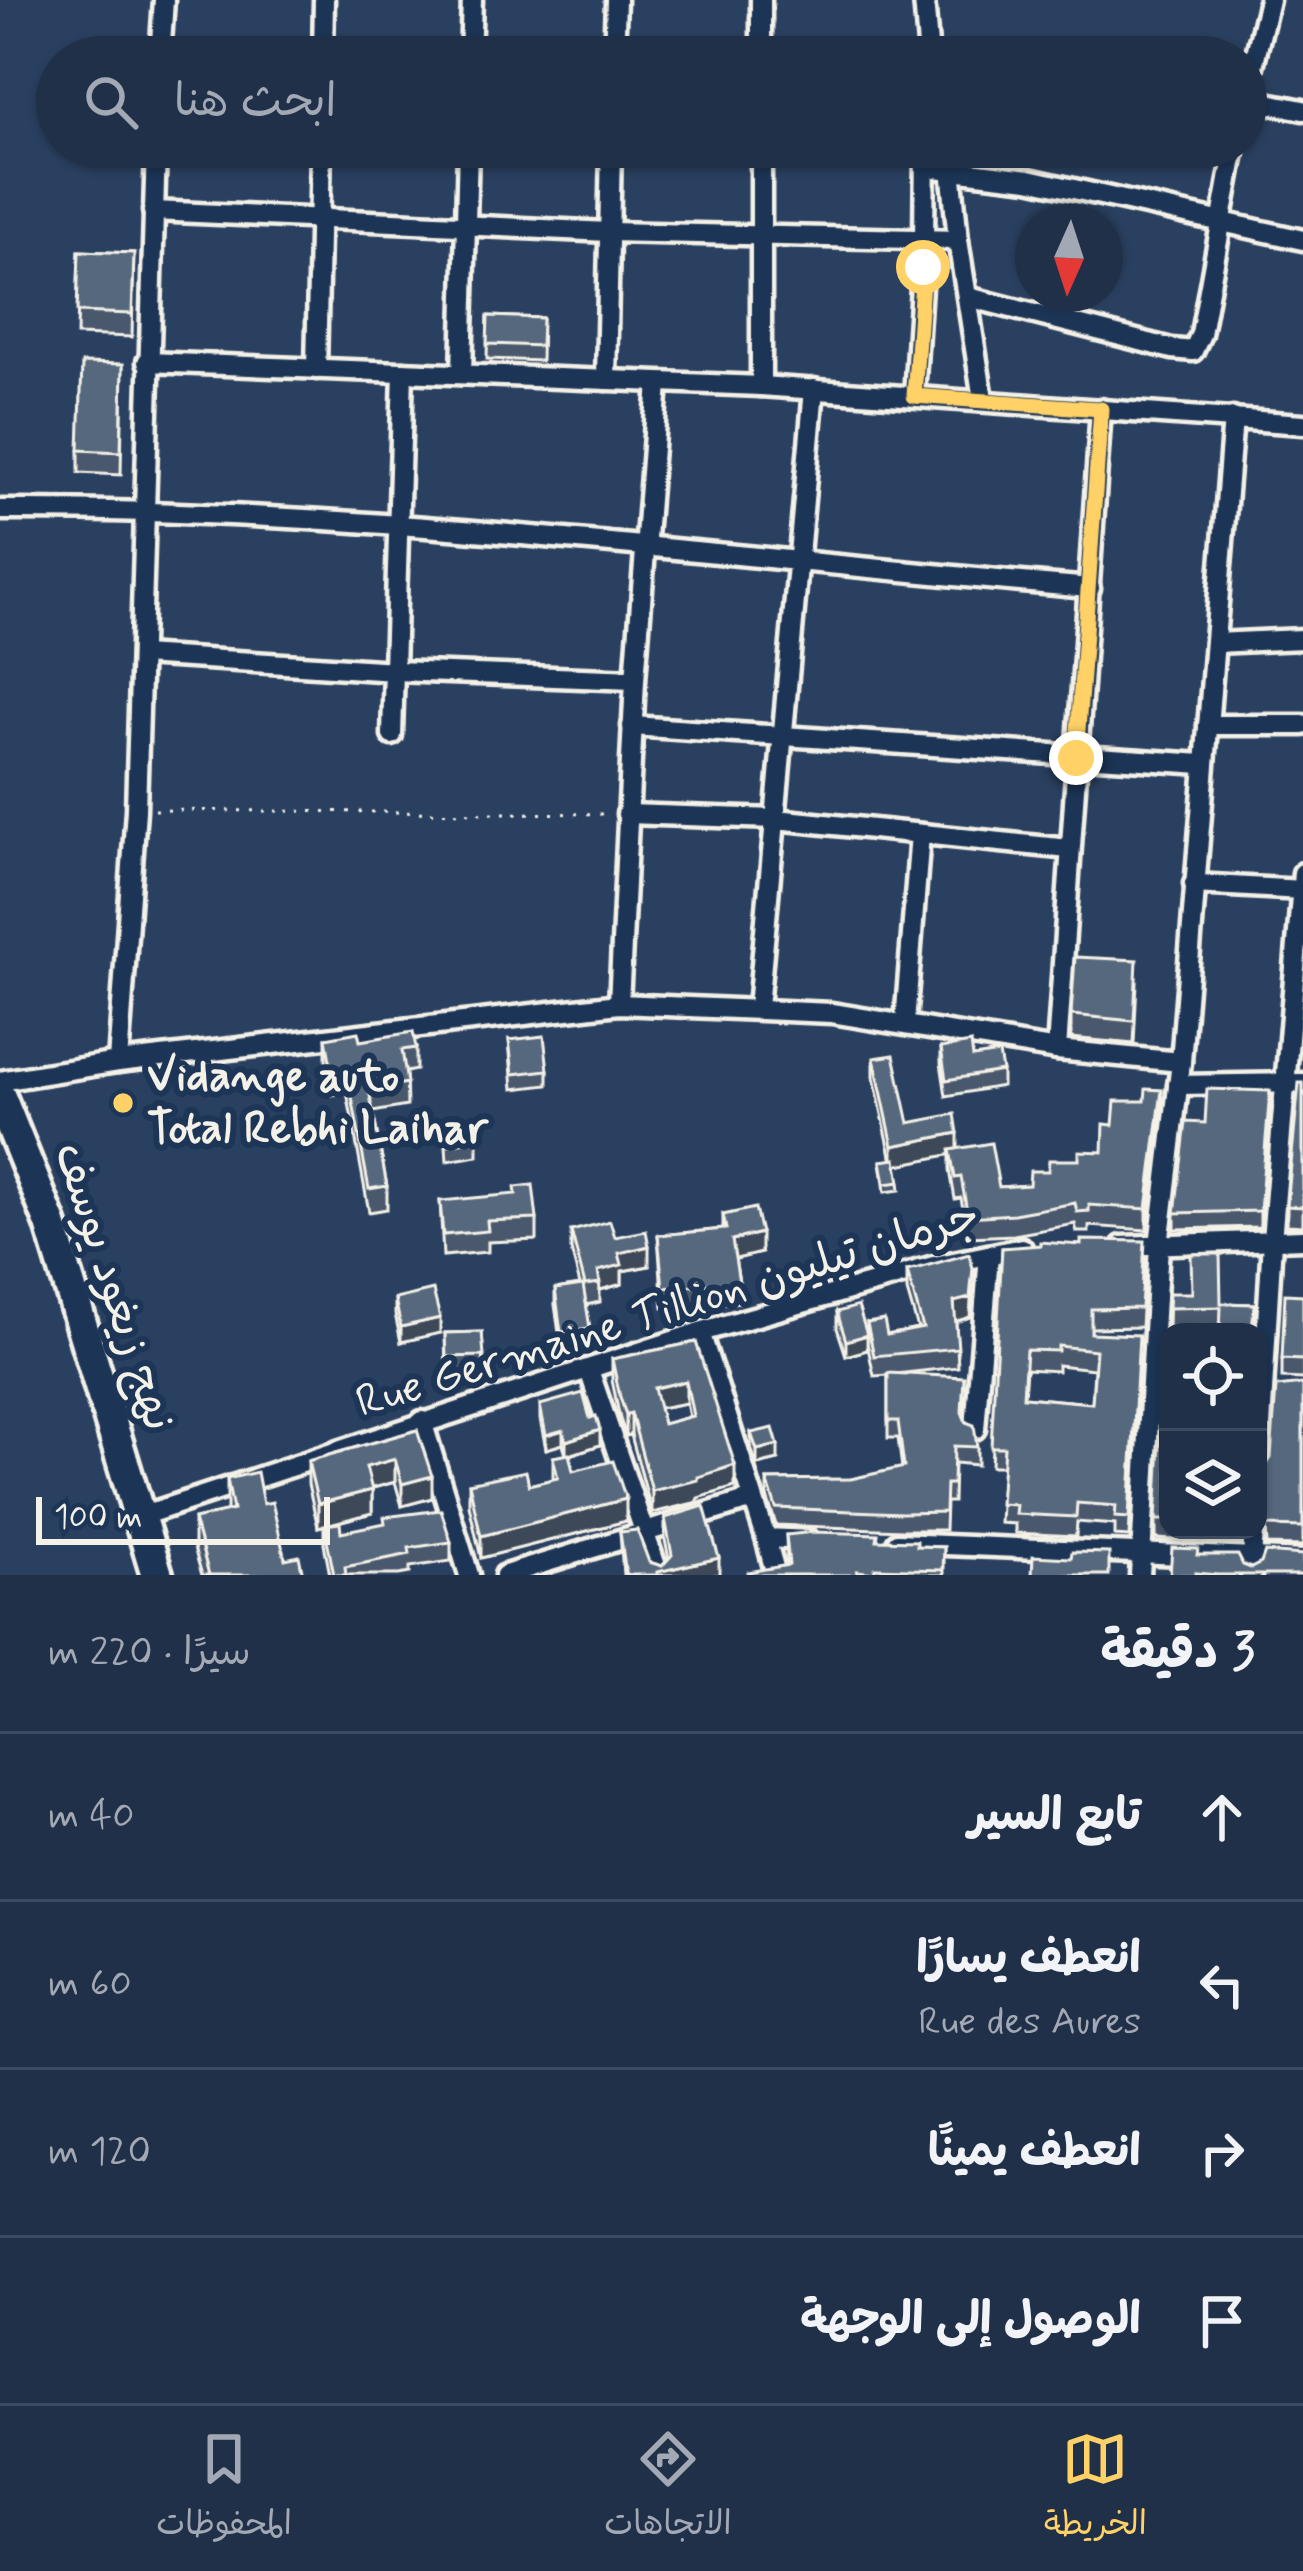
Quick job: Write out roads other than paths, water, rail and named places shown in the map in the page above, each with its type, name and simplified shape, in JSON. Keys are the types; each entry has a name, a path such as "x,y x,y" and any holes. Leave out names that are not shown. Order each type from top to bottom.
{"main road":[{"name":"نهج زيغود يوسف","path":"0,1097 51,1225 157,1575"}],"street":[{"path":"161,36 164,0"},
{"path":"323,36 324,0"},
{"path":"471,36 472,0"},
{"path":"615,36 616,0"},
{"path":"761,0 761,36"},
{"path":"924,0 927,36"},
{"path":"1260,36 1269,0"},
{"path":"1267,102 1303,110"},
{"path":"118,1062 136,810 155,168"},
{"path":"316,369 321,168"},
{"path":"463,374 467,168"},
{"path":"606,380 611,168"},
{"path":"760,386 761,168"},
{"path":"914,396 926,168"},
{"path":"968,297 1193,351 1201,334 1231,168"},
{"path":"983,399 951,169 1029,179 1303,240"},
{"path":"153,211 609,232 958,240"},
{"path":"147,362 760,386 1303,424"},
{"path":"392,735 403,373"},
{"path":"619,1004 632,726 658,383"},
{"path":"758,1008 814,389"},
{"path":"1058,1050 1101,409"},
{"path":"1160,1323 1160,1245 1178,1085 1233,418"},
{"path":"0,509 146,509 396,523 1090,588"},
{"path":"1215,643 1303,639"},
{"path":"141,655 635,680"},
{"path":"1208,725 1303,725"},
{"path":"632,726 1203,764"},
{"path":"628,814 776,819 1069,849"},
{"path":"905,1023 920,834"},
{"path":"1263,1431 1272,1240 1294,1083 1303,873"},
{"path":"1194,884 1302,890"},
{"path":"0,1081 118,1062 619,1004 758,1008 905,1023 1058,1050 1180,1062"},
{"path":"1178,1085 1294,1083"},
{"path":"1097,1246 1303,1239"},
{"name":"Rue Germaine Tillion جرمان تيليون","path":"138,1517 700,1333 934,1266 1034,1247"},
{"path":"975,1429 989,1255"},
{"path":"700,1333 776,1575"},
{"path":"589,1370 659,1575"},
{"path":"1140,1575 1159,1407"},
{"path":"422,1421 469,1575"},
{"path":"505,1575 753,1499"},
{"path":"766,1538 837,1541"},
{"path":"884,1543 1142,1553 1251,1566 1303,1560"}],"place":[{"name":"Vidange auto Total Rebhi Laihar","path":"123,1103"}]}
